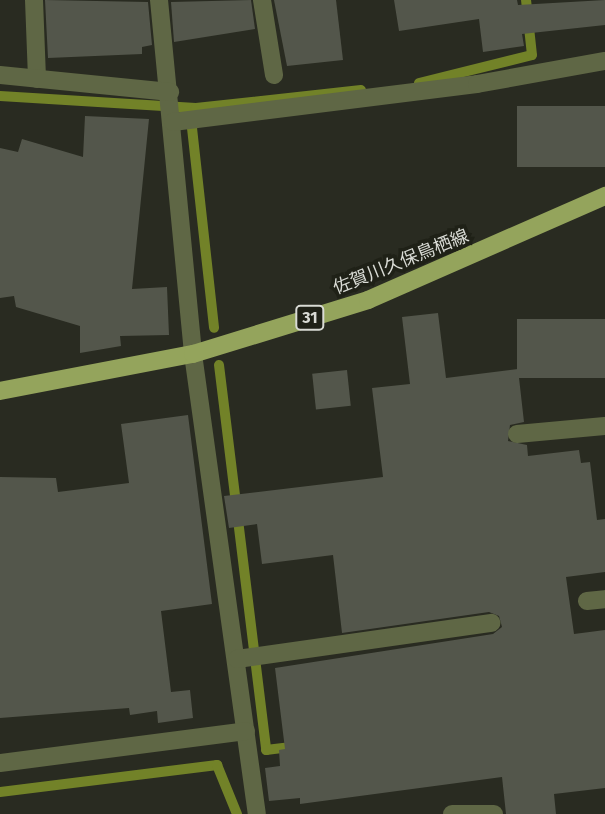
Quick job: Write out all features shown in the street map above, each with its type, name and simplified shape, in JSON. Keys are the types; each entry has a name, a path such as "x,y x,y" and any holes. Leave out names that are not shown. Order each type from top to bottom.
{"main road":[{"name":"佐賀川久保鳥栖線","path":"0,391 193,354 368,300 605,196"}],"street":[{"path":"34,0 37,79"},
{"path":"159,0 170,92 178,122 193,354 257,814"},
{"path":"262,0 274,75"},
{"path":"178,122 477,84 605,61"},
{"path":"0,75 170,92"},
{"path":"517,434 605,426"},
{"path":"587,601 605,599"},
{"path":"237,659 491,623"},
{"path":"0,763 246,731"},
{"path":"452,814 494,809 494,814"}],"building":[{"path":"45,0 148,2 152,45 142,47 142,54 48,58"},
{"path":"251,0 255,29 174,42 171,2"},
{"path":"274,0 336,0 343,60 287,66"},
{"path":"394,0 517,0 518,5 605,0 605,25 522,34 524,46 483,52 479,19 399,31"},
{"path":"517,106 605,106 605,167 517,167"},
{"path":"85,116 149,119 132,289 167,287 169,335 120,336 121,346 80,353 80,326 16,307 14,296 0,298 0,148 18,152 22,139 83,157"},
{"path":"438,313 446,378 518,369 524,422 510,425 508,441 527,445 528,456 579,450 581,463 590,462 597,520 605,519 605,572 566,577 574,634 605,630 605,788 554,794 556,814 506,814 502,777 300,804 300,798 269,801 265,768 280,766 279,750 285,749 275,668 493,634 502,627 499,616 489,612 342,633 333,555 262,564 257,524 229,528 224,496 383,477 372,388 410,384 402,317"},
{"path":"517,319 605,319 605,378 517,378"},
{"path":"347,370 351,406 316,409 312,374"},
{"path":"188,415 212,604 161,611 171,692 190,690 193,718 158,723 157,711 130,715 129,708 0,718 0,477 56,478 58,492 129,483 121,424"}],"waterway":[{"path":"419,83 532,55 526,0"},
{"path":"196,108 361,90"},
{"path":"0,96 196,108 192,128 214,328"},
{"path":"219,365 266,750 298,746"},
{"path":"0,792 217,765 237,814"}]}
